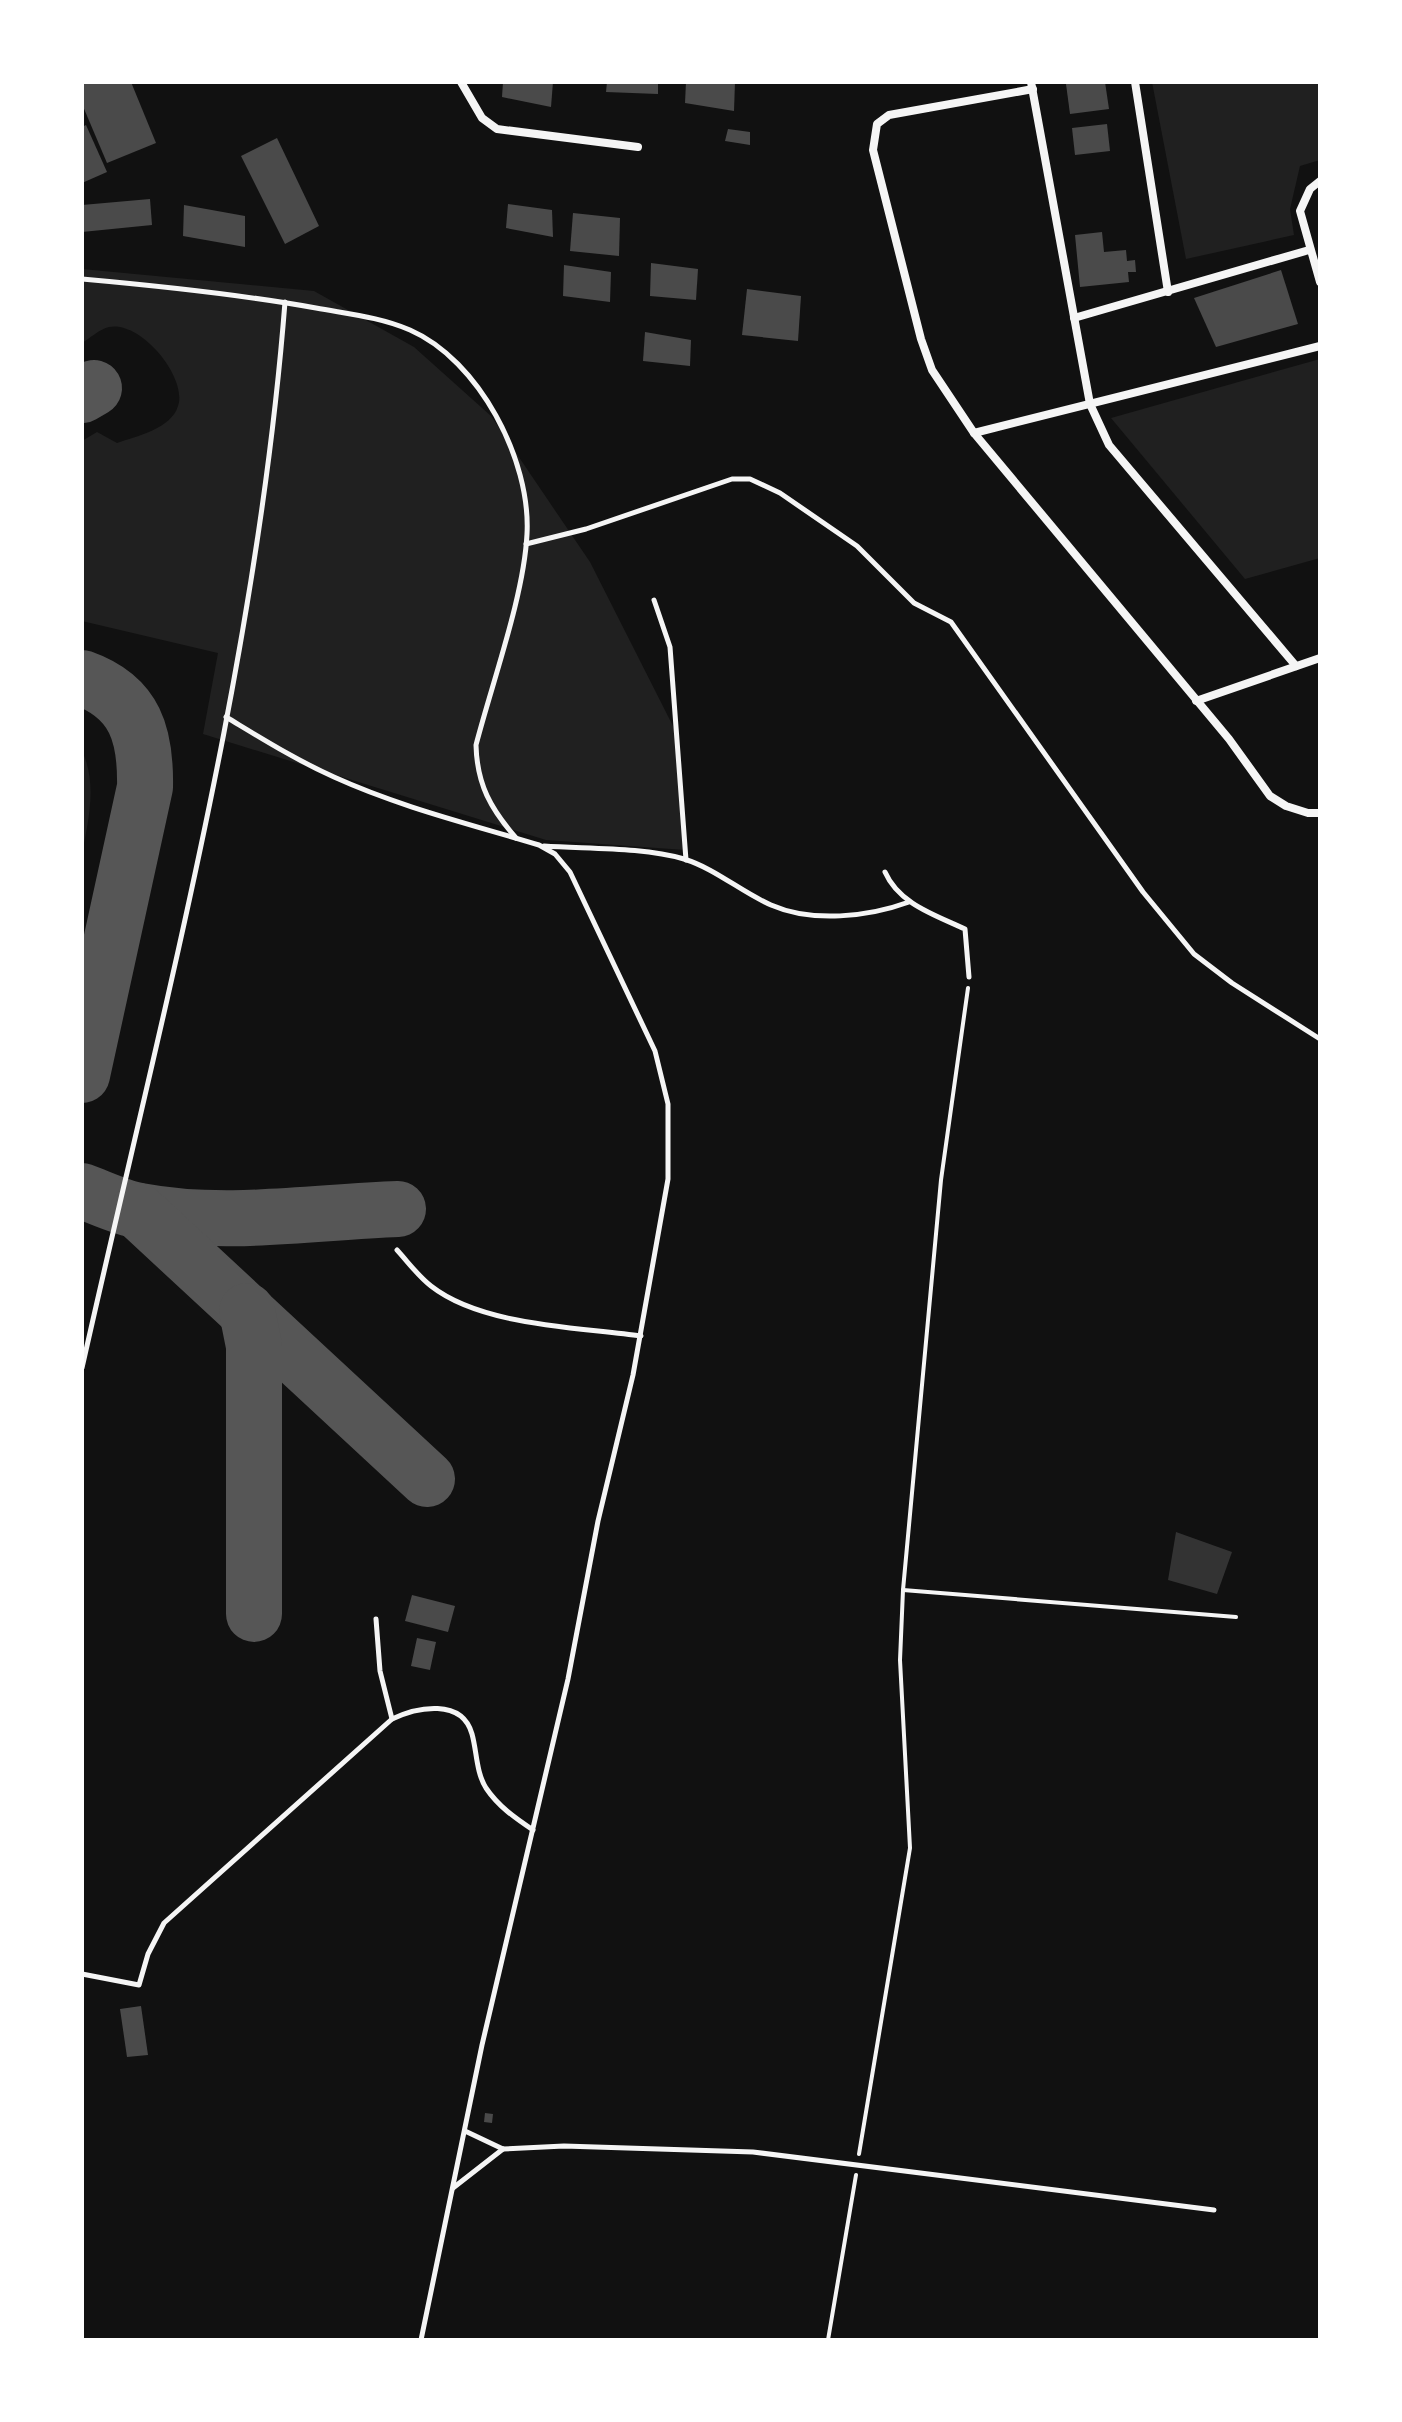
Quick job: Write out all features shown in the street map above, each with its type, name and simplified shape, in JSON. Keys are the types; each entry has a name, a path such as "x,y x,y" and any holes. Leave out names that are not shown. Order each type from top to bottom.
{"street":[{"path":"461,82 482,118 497,129 638,147"},
{"path":"1135,82 1168,292"},
{"path":"1296,666 1109,445 1090,404 1032,85 889,115 877,124 873,150 921,339 932,370 974,433 1196,701 1270,796 1308,813 1320,813"},
{"path":"1320,181 1310,189 1300,211 1320,282"},
{"path":"1074,318 1309,250"},
{"path":"974,433 1320,346"},
{"path":"1196,701 1320,658"}],"lane":[{"path":"82,279 285,302 377,319 412,331 444,351 498,415 526,489 526,544 476,745 477,773 486,798 516,838"},
{"path":"82,1368 226,717 275,413 285,302"},
{"path":"526,544 586,529 732,479 750,479 780,493 857,546 914,603 951,622 1143,892 1194,954 1232,983 1320,1039"},
{"path":"654,600 670,647 686,860"},
{"path":"226,717 286,754 334,778 413,808 539,845 555,854 570,872 627,987 664,1077 668,1104 668,1179 641,1336 421,2340"},
{"path":"539,845 660,853 686,860 772,906 814,915 882,912 909,902"},
{"path":"885,872 891,887 909,902 965,929 969,977"},
{"path":"397,1250 432,1286 478,1309 510,1317 641,1336"},
{"path":"376,1619 380,1671 392,1719"},
{"path":"82,1974 139,1985 164,1923 392,1719 416,1707 439,1707 463,1718 472,1731 480,1776 487,1789 508,1813 533,1830"},
{"path":"465,2131 503,2149 564,2146 710,2148 1214,2210"},
{"path":"453,2188 503,2149"}],"path":[{"path":"828,2340 911,1839 904,1785 901,1691 903,1590 941,1180 969,977"},
{"path":"903,1590 1236,1617"}],"shaded area":[{"path":"1152,82 1320,82 1320,160 1300,166 1290,209 1294,235 1186,259"},
{"path":"82,269 314,291 414,347 491,416 590,562 676,732 685,850 546,840 203,734 218,653 82,621 82,441 97,432 117,443 161,426 174,414 179,394 169,366 147,341 134,332 109,327 82,343"},
{"path":"1320,359 1320,558 1245,579 1111,418"},
{"path":"82,751 90,788 82,852"},
{"path":"1176,1532 1232,1552 1217,1594 1168,1580"}],"building":[{"path":"82,82 131,82 156,143 107,163 82,104"},
{"path":"503,82 553,82 551,107 502,97"},
{"path":"607,82 658,82 658,94 606,92"},
{"path":"686,82 735,82 734,111 685,103"},
{"path":"1105,82 1109,109 1070,114 1066,84"},
{"path":"1107,124 1110,151 1075,155 1072,128"},
{"path":"86,125 107,172 82,183 82,127"},
{"path":"728,129 750,132 750,145 725,141"},
{"path":"277,138 319,226 285,244 241,156"},
{"path":"150,199 152,225 82,232 82,205"},
{"path":"508,204 552,210 553,237 506,228"},
{"path":"184,205 245,216 245,247 183,236"},
{"path":"573,213 620,218 619,256 570,251"},
{"path":"1102,232 1104,252 1126,250 1127,261 1135,260 1136,272 1128,272 1129,282 1080,287 1075,235"},
{"path":"651,263 698,269 696,300 650,296"},
{"path":"564,265 611,272 610,302 563,296"},
{"path":"1281,270 1298,324 1216,347 1194,298"},
{"path":"747,289 801,296 798,341 742,335"},
{"path":"645,332 691,340 690,366 643,361"},
{"path":"412,1595 455,1606 448,1632 405,1621"},
{"path":"417,1638 436,1642 430,1670 411,1666"},
{"path":"141,2006 148,2055 127,2057 120,2009"},
{"path":"485,2113 493,2114 492,2123 484,2122"}],"taxiway":[{"path":"82,395 94,388"},
{"path":"82,678 100,686 126,707 140,735 145,768 145,787 82,1075"},
{"path":"82,1191 133,1210 204,1218 398,1209"},
{"path":"138,1211 427,1479"},
{"path":"247,1311 254,1346 254,1614"}]}
